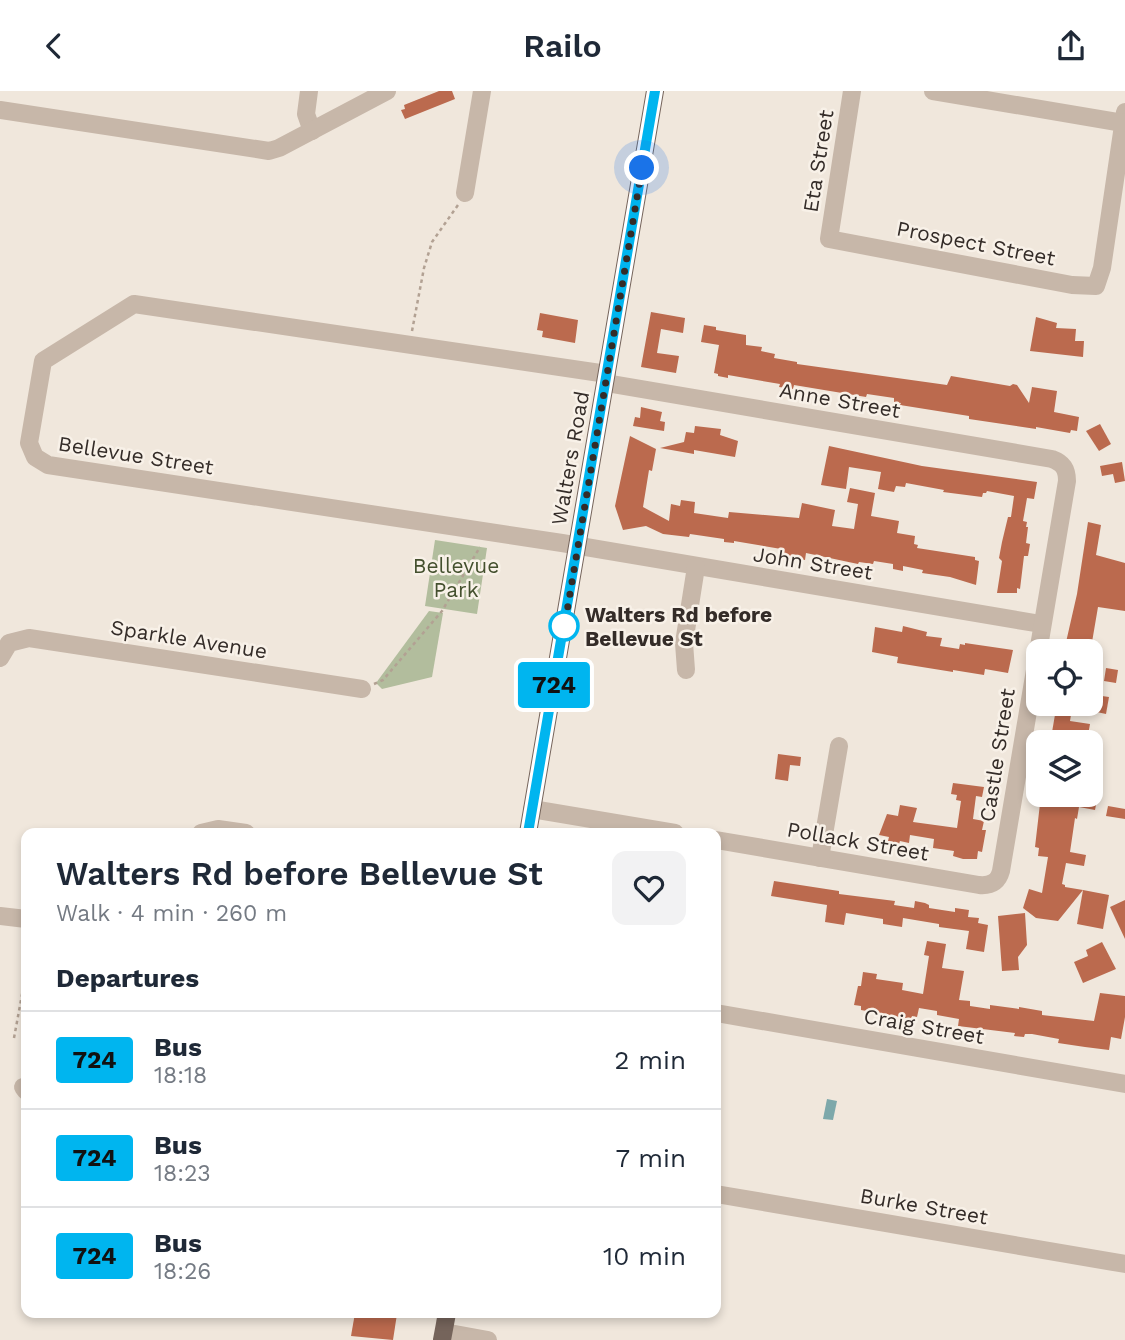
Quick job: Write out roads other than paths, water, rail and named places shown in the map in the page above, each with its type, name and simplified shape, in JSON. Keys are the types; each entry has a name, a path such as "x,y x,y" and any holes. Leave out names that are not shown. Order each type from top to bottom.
{"main road":[{"name":"Walters Road","path":"529,828 655,91"},
{"path":"443,1336 446,1318"}],"street":[{"path":"309,91 306,114 312,131"},
{"path":"0,110 265,151 279,148 387,91"},
{"path":"465,193 482,91"},
{"name":"Eta Street","path":"829,239 852,91"},
{"path":"933,91 1124,118"},
{"name":"Prospect Street","path":"829,239 1072,285 1096,286 1102,268 1124,118"},
{"name":"Bellevue Street","path":"578,546 48,465 39,461 30,449 29,435 43,361 129,305 138,304 606,378"},
{"name":"Anne Street","path":"606,378 1052,460 1064,467"},
{"name":"Castle Street","path":"993,883 1001,871 1067,481 1064,467"},
{"name":"John Street","path":"578,546 1041,624"},
{"path":"686,670 684,643 696,567"},
{"name":"Sparkle Avenue","path":"3,643 29,638 362,689"},
{"path":"820,857 839,746"},
{"path":"532,809 645,828"},
{"name":"Pollack Street","path":"721,841 979,885 993,883"},
{"path":"0,916 21,918"},
{"name":"Craig Street","path":"721,1014 1125,1084"},
{"name":"Burke Street","path":"721,1195 1125,1264"},
{"path":"443,1336 488,1340"}],"water":[{"path":"827,1099 837,1101 833,1120 823,1119"}],"place":[{"name":"Walters Rd before Bellevue St","path":"564,626"}],"park label":[{"name":"Bellevue Park","path":"456,577"}]}
